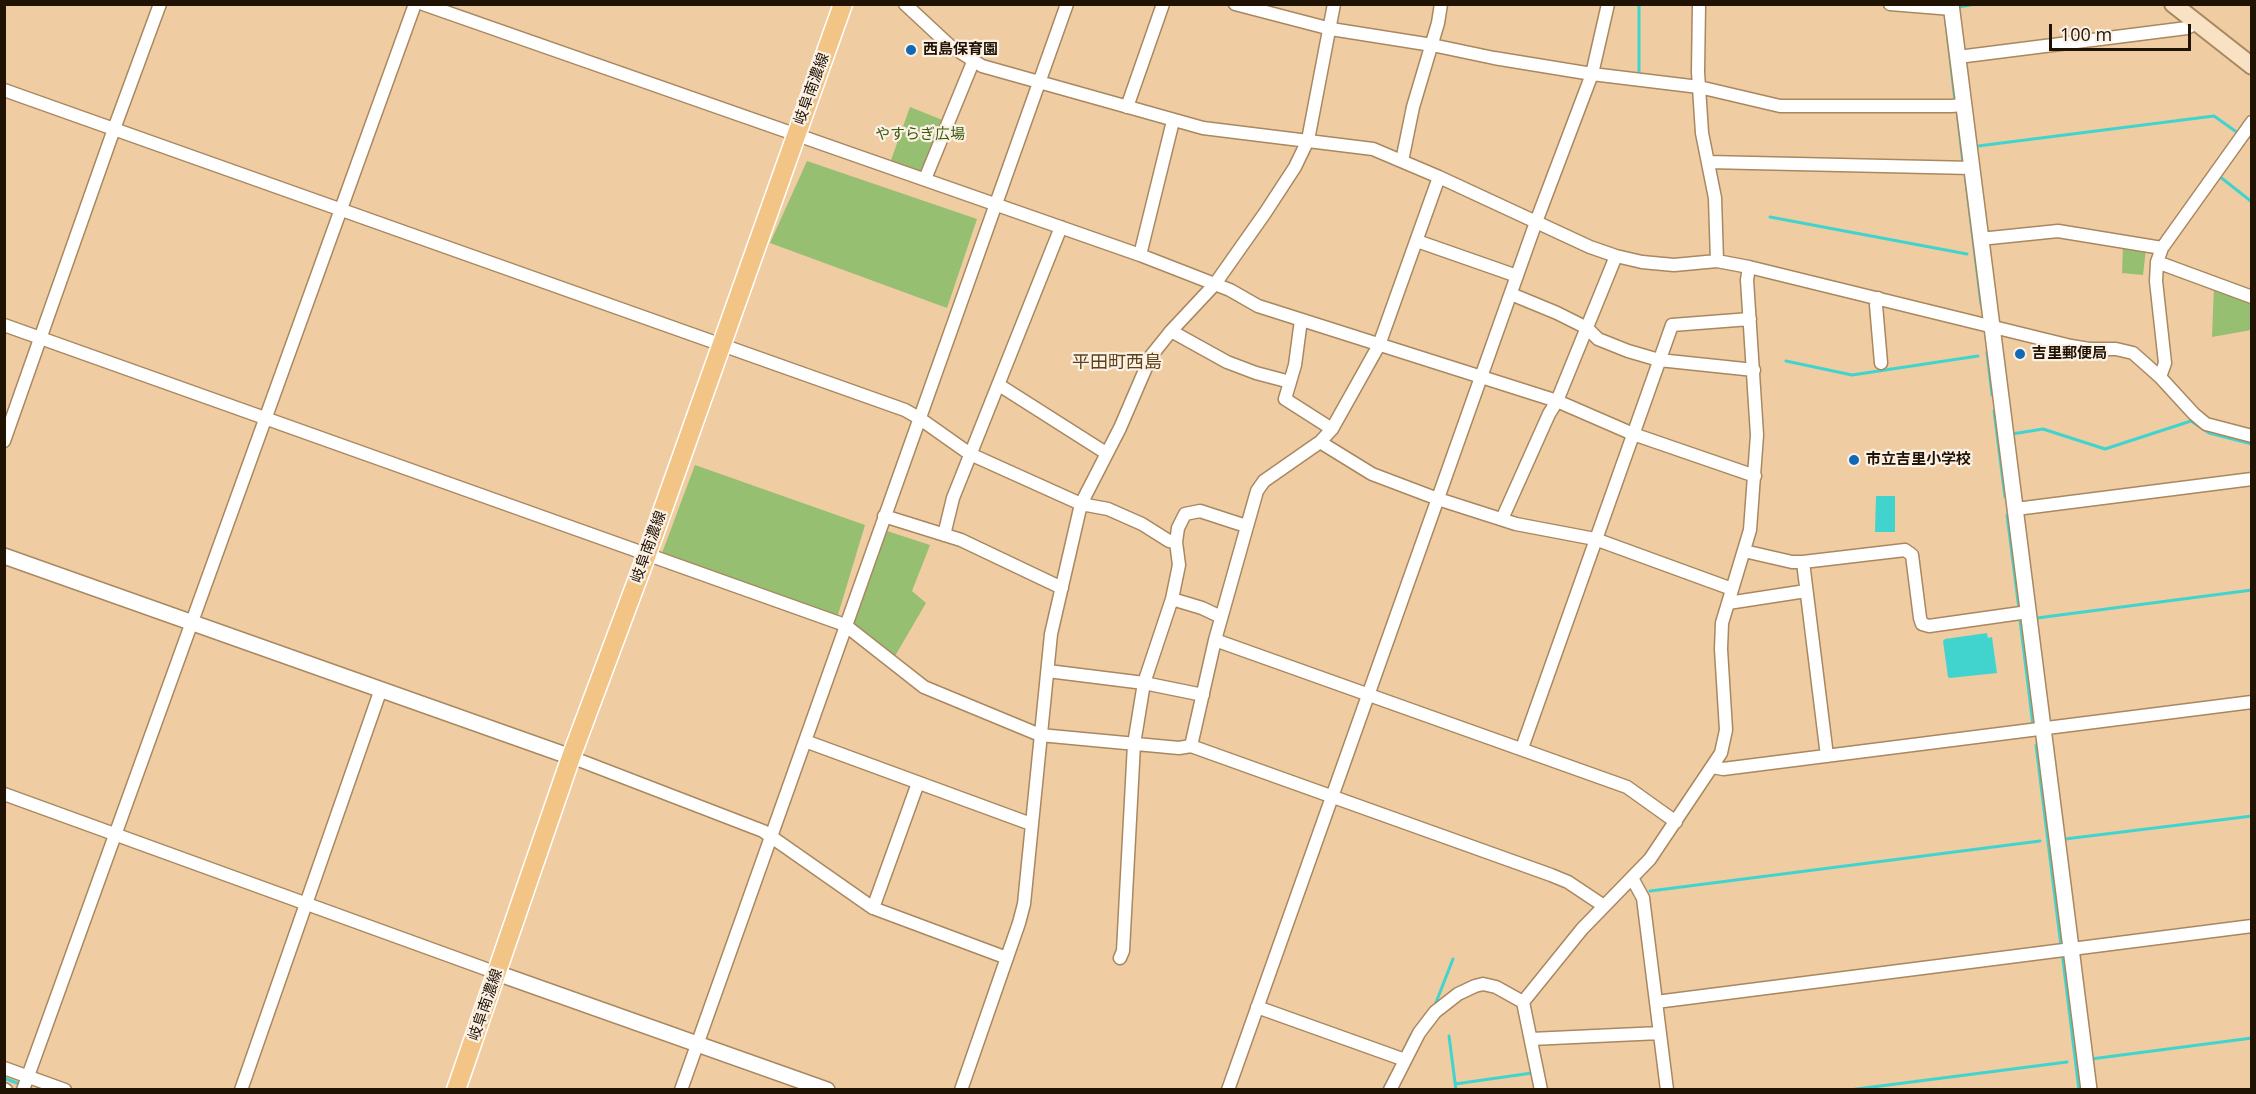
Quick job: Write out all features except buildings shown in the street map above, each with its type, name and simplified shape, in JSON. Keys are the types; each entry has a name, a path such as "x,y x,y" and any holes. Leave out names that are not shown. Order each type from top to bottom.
{"main road":[{"name":"岐阜南濃線","path":"456,1089 571,757 843,4"},
{"path":"2173,4 2252,66"}],"street":[{"path":"4,441 160,4"},
{"path":"26,1081 415,4"},
{"path":"423,4 1140,255 1215,284 1258,306 1557,401 1633,434 1755,476"},
{"path":"905,4 949,45 973,62 1173,121 1233,133 1373,149 1590,247 1616,256 1674,266 1717,261 1749,267 2071,346 2116,349 2133,353 2206,424 2252,436"},
{"path":"681,1089 1067,4"},
{"path":"1127,107 1164,4"},
{"path":"1235,4 1331,29 1592,74 1699,87 1780,106 1964,105"},
{"path":"961,1089 1024,904 1051,634 1081,504 1120,428 1151,356 1215,284 1295,167 1308,140 1334,4"},
{"path":"1402,161 1413,107 1442,4"},
{"path":"1228,1089 1536,222 1592,74 1608,4"},
{"path":"1699,4 1699,87 1702,133 1715,198 1717,261"},
{"path":"1890,4 1952,7 2043,728 2065,949 2089,1089"},
{"path":"1958,57 2187,28 2196,23"},
{"path":"925,179 973,62"},
{"path":"4,90 904,410 970,454 1081,504 1108,509 1142,524 1169,541 1176,542"},
{"path":"1140,255 1173,121"},
{"path":"2160,377 2165,363 2156,281 2157,262 2162,248 2252,122"},
{"path":"1708,162 1972,168"},
{"path":"1191,746 1215,640 1257,491 1264,481 1320,442 1332,429 1379,345 1439,177"},
{"path":"944,535 953,498 1061,227"},
{"path":"1980,239 2058,231 2162,248"},
{"path":"1417,241 1517,276"},
{"path":"1502,519 1557,401 1616,256"},
{"path":"2157,262 2252,297"},
{"path":"1523,1002 1582,929 1650,859 1721,753 1726,730 1721,649 1722,623 1750,530 1758,435 1747,279 1749,267"},
{"path":"1511,294 1587,328 1598,339 1659,360 1754,370"},
{"path":"1878,298 1876,305 1881,363"},
{"path":"1522,748 1672,325 1750,319"},
{"path":"1301,320 1295,365 1285,399 1332,429"},
{"path":"4,325 845,625 924,687 1040,735 1179,748 1191,746 1559,878 1604,906"},
{"path":"1171,331 1227,362 1290,382"},
{"path":"999,385 1106,453"},
{"path":"1320,442 1372,474 1438,499 1516,524 1595,539 1732,589"},
{"path":"2016,509 2252,479"},
{"path":"1120,958 1123,951 1134,744 1144,683 1172,599 1179,565 1176,542 1178,528 1185,514 1200,511 1246,526"},
{"path":"884,516 961,540 1062,588"},
{"path":"1744,551 1791,562 1803,562 1905,550 1912,555 1922,624 1929,626 2028,612"},
{"path":"4,556 571,757 772,836 873,909 1007,958"},
{"path":"1803,562 1827,756"},
{"path":"1728,603 1806,591"},
{"path":"1172,599 1202,608 1221,617"},
{"path":"1215,640 1627,787 1676,822"},
{"path":"1048,671 1144,683 1203,695"},
{"path":"241,1089 381,689"},
{"path":"1713,767 1723,769 2252,702"},
{"path":"805,741 1031,824"},
{"path":"873,909 918,783"},
{"path":"4,794 497,973 827,1089"},
{"path":"1632,878 1643,898 1667,1089"},
{"path":"1656,1002 2252,926"},
{"path":"1389,1089 1419,1033 1435,1012 1458,994 1484,984 1496,987 1523,1002 1541,1089"},
{"path":"1257,1007 1405,1060"},
{"path":"1531,1039 1660,1033"},
{"path":"4,1068 26,1081 65,1089"}],"green space":[{"name":"やすらぎ広場","path":"910,107 945,121 924,175 890,163"},
{"path":"807,161 977,219 947,308 770,243"},
{"path":"2123,245 2146,249 2143,275 2122,273"},
{"path":"2214,286 2251,300 2251,330 2212,337"},
{"path":"695,465 865,525 837,618 662,553"},
{"path":"887,531 930,545 912,591 926,603 895,656 851,626"}],"water":[{"path":"1876,496 1895,496 1895,532 1875,532"},
{"path":"1987,633 1988,638 1992,637 1997,673 1948,677 1943,641"}],"waterway":[{"path":"1639,4 1639,75 1642,76"},
{"path":"1958,7 1976,4"},
{"path":"1945,14 1955,101"},
{"path":"1957,111 1963,163"},
{"path":"1978,146 2214,116 2238,133"},
{"path":"1965,174 1981,304"},
{"path":"2219,176 2252,202"},
{"path":"1770,217 1967,254"},
{"path":"1987,352 1992,395"},
{"path":"1786,361 1852,375 1978,356"},
{"path":"1994,411 2005,497"},
{"path":"2012,434 2043,429 2105,449 2191,421 2209,433 2252,444"},
{"path":"2007,515 2019,609"},
{"path":"2037,618 2252,590"},
{"path":"2020,620 2033,725"},
{"path":"2036,745 2061,946"},
{"path":"2065,839 2252,816"},
{"path":"1650,891 2040,841"},
{"path":"2062,952 2079,1090"},
{"path":"1435,1005 1453,959"},
{"path":"1402,1054 1411,1035 1426,1014"},
{"path":"1449,1036 1456,1090"},
{"path":"2091,1059 2252,1038"},
{"path":"1849,1090 2067,1062"},
{"path":"1455,1084 1532,1073"},
{"path":"1383,1090 1391,1075"},
{"path":"4,1078 22,1085"}],"place":[{"name":"西島保育園","path":"911,50"},
{"name":"吉里郵便局","path":"2020,354"},
{"name":"市立吉里小学校","path":"1854,460"}],"district":[{"name":"平田町西島","path":"1117,363"}]}
